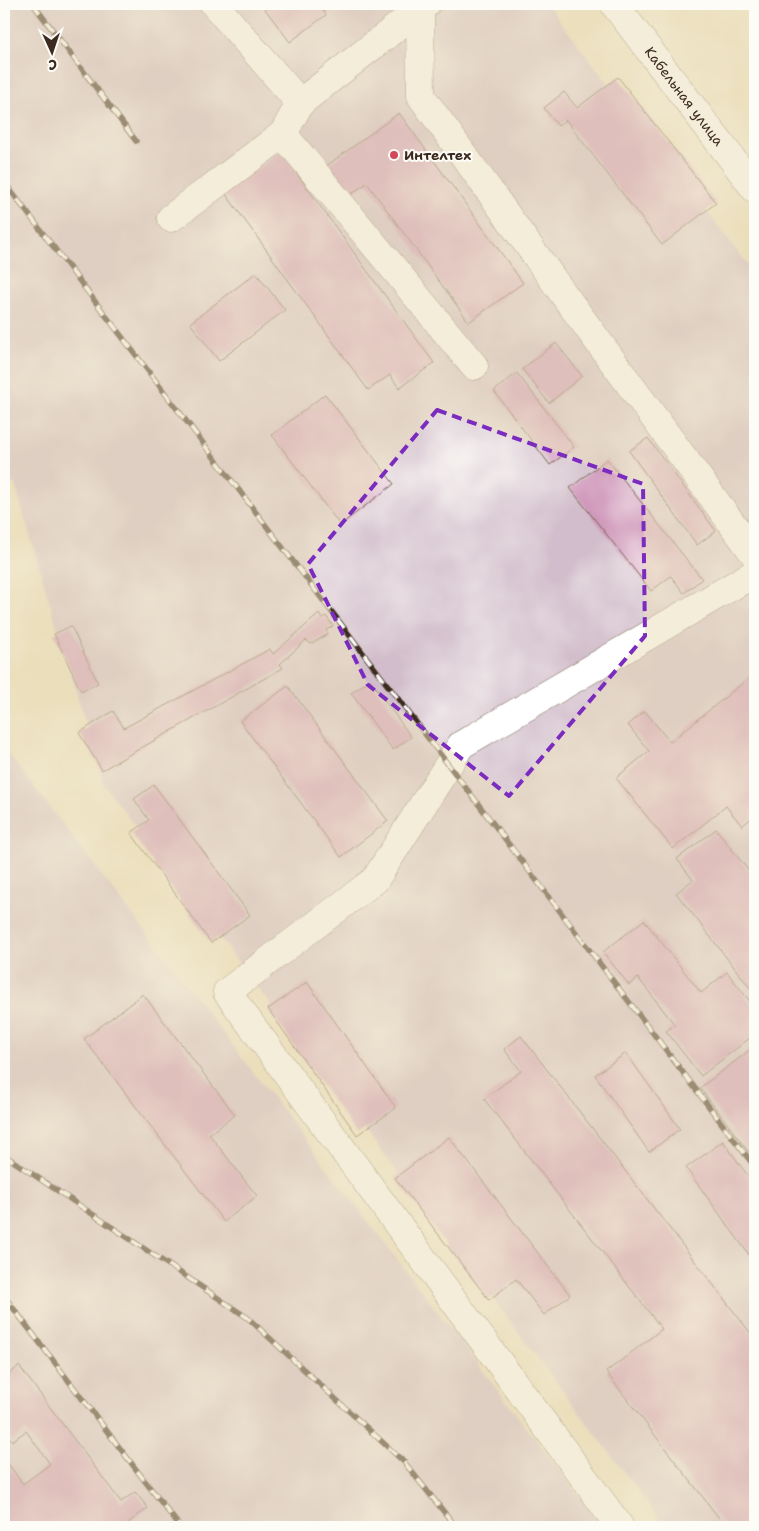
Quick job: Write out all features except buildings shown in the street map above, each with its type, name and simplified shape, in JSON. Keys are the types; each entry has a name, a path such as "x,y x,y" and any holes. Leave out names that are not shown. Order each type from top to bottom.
{"street":[{"path":"214,4 300,103"},
{"name":"Кабельная улица","path":"614,4 755,189"},
{"path":"171,218 283,134 300,103 423,6"},
{"path":"423,6 421,96 566,299 755,555"},
{"path":"283,134 474,366"},
{"path":"620,1527 227,992 375,880 461,746 755,573"}],"highlighted area":[{"path":"437,410 643,484 645,636 509,796 368,685 308,564"}],"shaded area":[{"path":"4,4 547,4 755,274 755,1527 666,1527 104,785 14,482 4,490"},
{"path":"4,748 603,1527 4,1527"}],"railway":[{"path":"33,4 136,141"},
{"path":"4,182 755,1167"},
{"path":"4,1155 248,1318 404,1462 456,1527"},
{"path":"4,1296 180,1527"}],"place":[{"name":"Интелтех","path":"394,155"}]}
